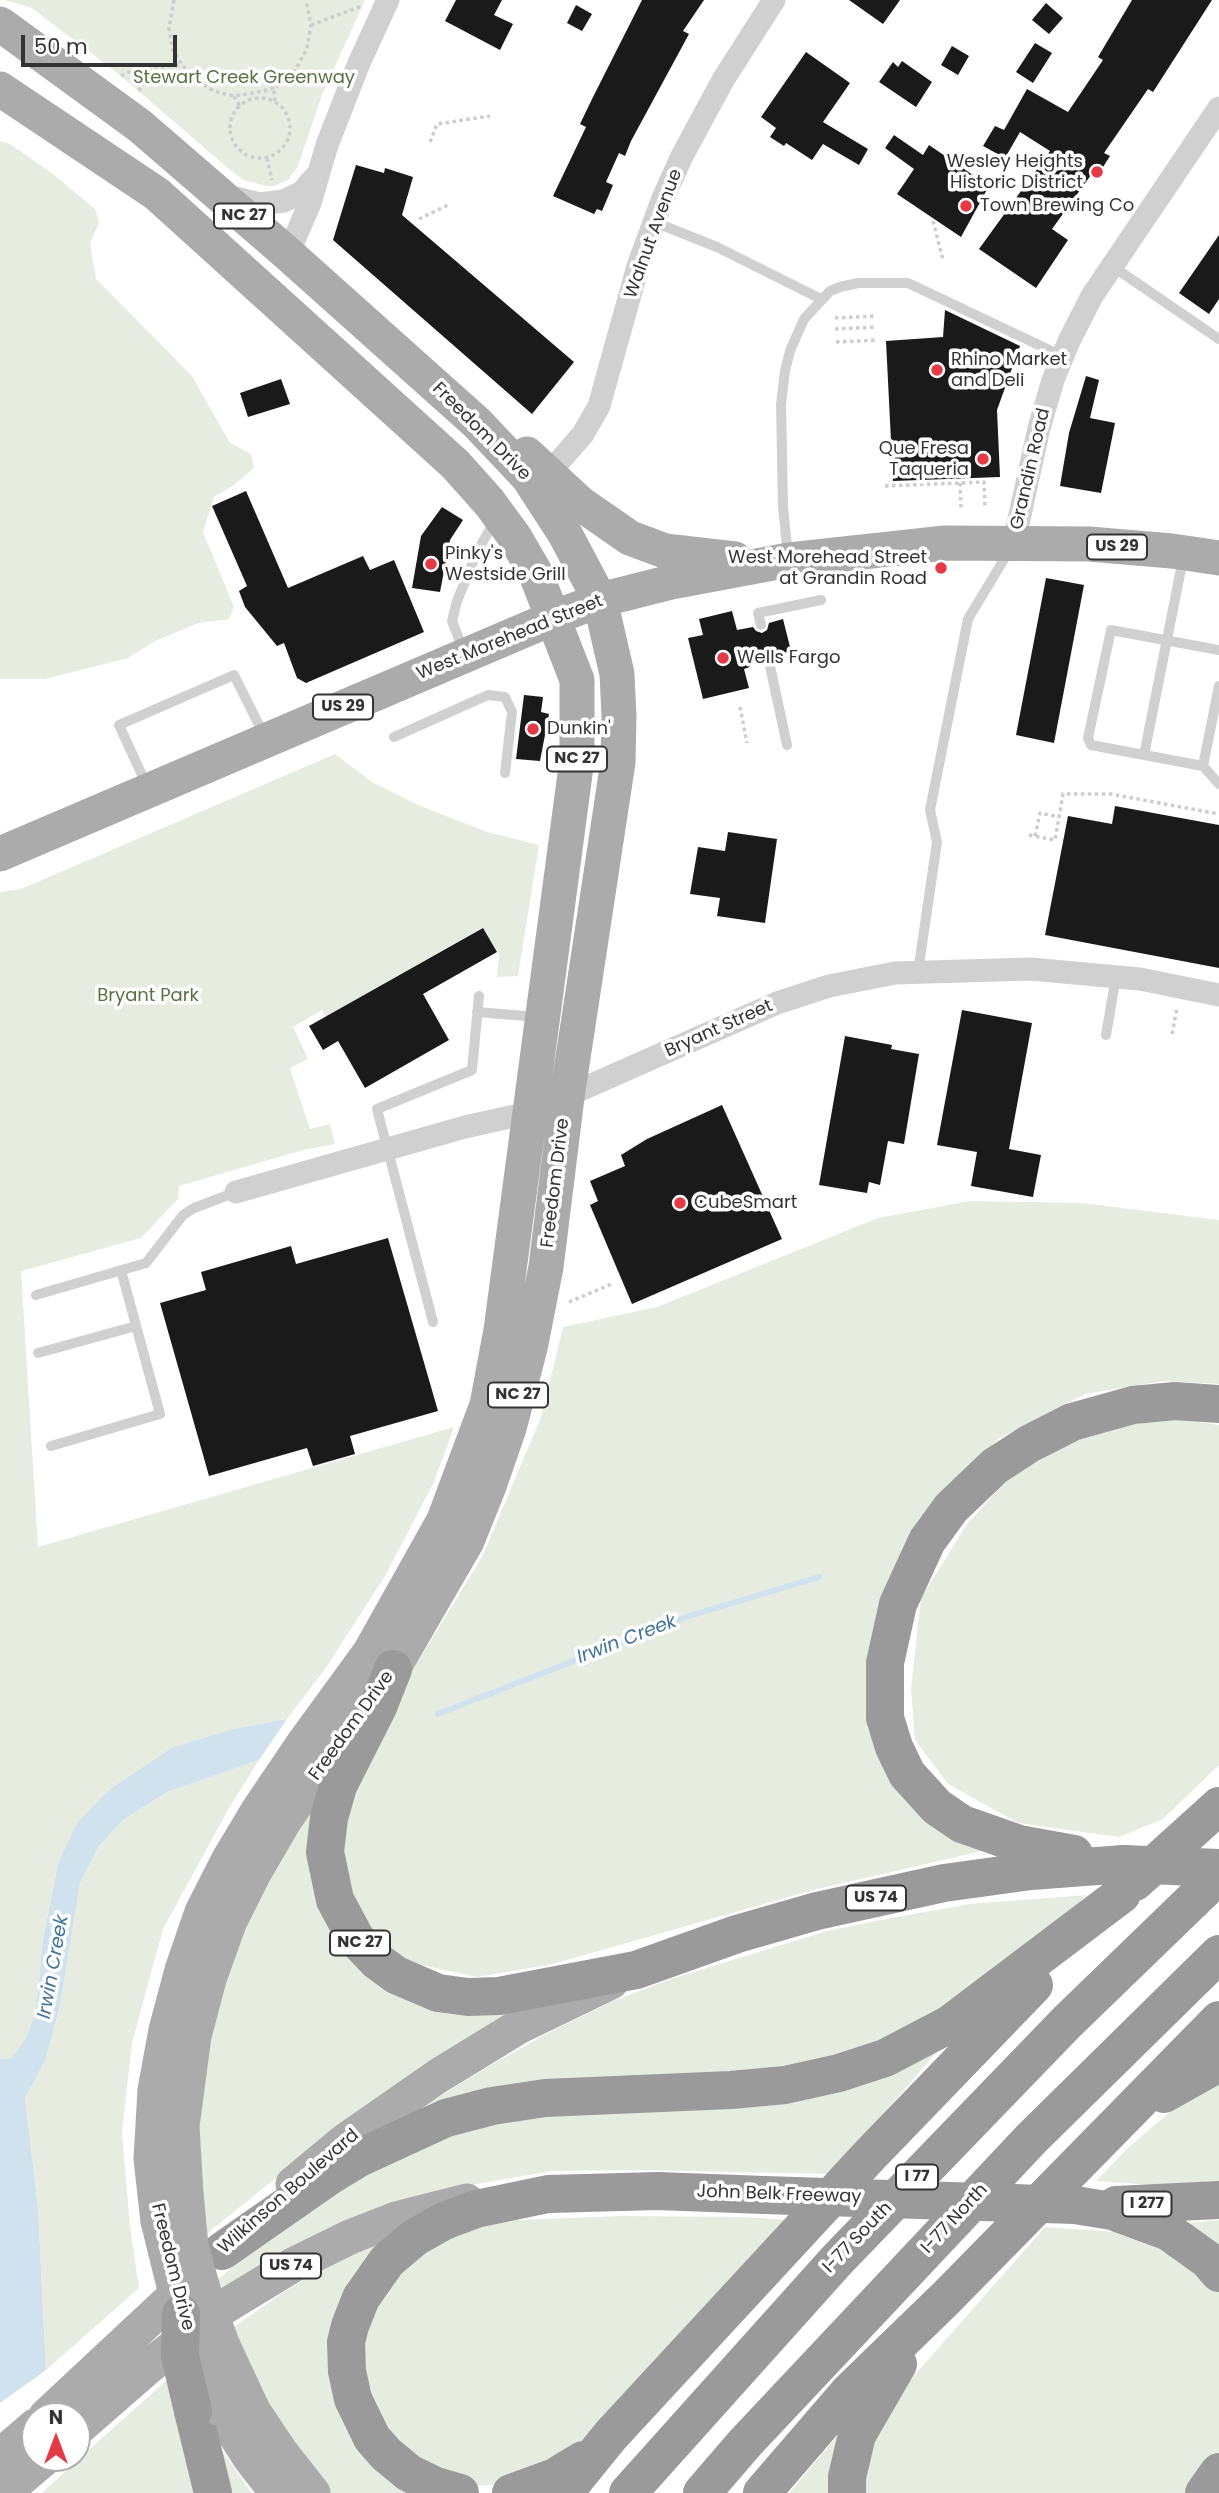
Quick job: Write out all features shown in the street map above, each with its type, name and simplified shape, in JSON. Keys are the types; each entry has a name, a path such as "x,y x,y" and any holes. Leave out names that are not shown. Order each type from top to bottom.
{"highway":[{"path":"1219,1404 1175,1401 1133,1405 1092,1415 1052,1431 995,1466 958,1500 927,1541 906,1583 892,1623 885,1663 885,1718 894,1747 916,1786 937,1807 975,1830 1123,1879 1219,1868"},
{"name":"NC 27","path":"393,1669 378,1707 338,1786 329,1818 325,1852 330,1886 356,1940 396,1975 431,1991 468,1997 499,1996 636,1970"},
{"path":"1176,1843 1219,1795"},
{"path":"222,2251 331,2175 370,2153 446,2118 492,2106 545,2098 731,2091 785,2085 839,2073 885,2058 950,2024 1123,1879 1176,1843 1219,1806"},
{"name":"US 74","path":"636,1970 737,1934 817,1911 944,1883 1031,1871 1123,1879"},
{"name":"I-77 South","path":"628,2493 837,2260 1067,2022 1219,1875"},
{"path":"564,2493 611,2435 1123,1879"},
{"name":"I-77 North","path":"702,2493 745,2443 1031,2139 1219,1954"},
{"path":"762,2493 849,2392 946,2298 1219,2020"},
{"path":"1110,2130 1138,2110 1219,2063"},
{"name":"John Belk Freeway","path":"460,2493 436,2486 410,2473 386,2454 372,2438 358,2413 347,2371 346,2342 368,2285 387,2261 414,2238 444,2221 476,2209 548,2194 658,2190 1128,2206 1219,2200"},
{"path":"1075,2205 1112,2211 1169,2232 1208,2260 1219,2273"},
{"path":"847,2493 847,2477 857,2435 890,2375 946,2298"},
{"path":"181,2314 180,2356 218,2403 213,2493"},
{"path":"512,2493 555,2477 585,2459 611,2435"},
{"path":"1204,2493 1219,2472"}],"main road":[{"name":"Freedom Drive","path":"0,24 140,126 477,423 528,477 565,534 600,600 617,674 620,716 618,762 567,1097 546,1267 530,1348 509,1428 467,1541 393,1669 326,1760 254,1873 229,1923 209,1979 194,2036 182,2126 186,2194 191,2246 206,2303 223,2346 218,2403 250,2458 277,2493"},
{"name":"Freedom Drive","path":"0,89 156,194 455,464 514,536 535,572 576,680 577,759 501,1330 487,1405 448,1509 370,1652 295,1755 235,1849 202,1912 181,1970 166,2030 155,2090 151,2133 152,2173 158,2221 181,2314"},
{"path":"156,194 196,208 255,259 288,254"},
{"path":"477,423 522,449 550,472 581,504 630,538 665,551 778,561"},
{"name":"West Morehead Street","path":"0,854 553,618 600,600 671,582 778,561 944,543 1088,544 1219,558"},
{"name":"Wilkinson Boulevard","path":"61,2402 291,2186 346,2140 438,2076 518,2027 636,1970"},
{"name":"US 74","path":"91,2417 224,2307 293,2265 350,2237 446,2205 548,2194"},
{"name":"Freedom Drive","path":"218,2403 254,2412 313,2493"},
{"path":"0,2456 21,2438"},
{"path":"4,2493 29,2472"}],"street":[{"path":"288,254 310,203 359,63 388,0"},
{"name":"Walnut Avenue","path":"550,472 583,434 599,406 638,266 682,156 718,89 775,0"},
{"name":"Grandin Road","path":"1014,542 1039,428 1062,356 1092,296 1219,108"},
{"path":"211,188 236,199 269,204 302,192 319,171"},
{"name":"Bryant Street","path":"236,1192 389,1148 528,1113 777,1003 829,986 895,973 1031,970 1116,976 1219,995"}],"lane":[{"path":"654,222 717,247 821,299"},
{"path":"1112,267 1219,338"},
{"path":"778,561 783,506 780,404 790,351 804,319 821,299 840,286 858,283 908,283 1062,356"},
{"path":"465,654 452,621 457,601 478,550 498,515"},
{"path":"918,972 937,842 930,810 968,619 1014,542"},
{"path":"1144,755 1185,553"},
{"path":"761,625 758,613 821,600"},
{"path":"1219,650 1115,629 1109,632 1088,738 1091,745 1203,766 1219,784"},
{"path":"768,657 787,745"},
{"path":"149,790 119,725 233,676 267,740"},
{"path":"1203,766 1219,686"},
{"path":"394,737 488,695 505,697 512,712 505,773"},
{"path":"1106,1035 1116,976"},
{"path":"433,1322 377,1109 472,1070 479,996"},
{"path":"477,1012 541,1017"},
{"path":"36,1295 146,1263 183,1215 236,1192"},
{"path":"51,1446 160,1414 121,1270"},
{"path":"38,1353 136,1326"}],"path":[{"path":"174,0 169,28 172,48 181,65 196,80 214,91 276,103 284,110 290,128 284,147 267,158 249,156 235,145 230,127 239,105 234,96"},
{"path":"236,110 253,97 277,86 295,70 307,49 311,25 306,0"},
{"path":"311,25 362,6"},
{"path":"121,76 137,68 181,65"},
{"path":"139,91 147,78 149,68"},
{"path":"276,103 274,97 277,86"},
{"path":"430,142 437,124 490,116"},
{"path":"419,219 450,204"},
{"path":"933,221 943,260"},
{"path":"835,318 877,316"},
{"path":"835,329 877,327"},
{"path":"836,342 878,340"},
{"path":"885,486 984,482 985,508"},
{"path":"960,483 961,508"},
{"path":"740,707 747,743"},
{"path":"1029,835 1055,840 1063,793 1111,793 1219,814"},
{"path":"1035,836 1040,813 1059,817"},
{"path":"1039,846 1041,837"},
{"path":"1172,1034 1178,1004"},
{"path":"569,1302 614,1283"}],"green space":[{"name":"Stewart Creek Greenway","path":"5,0 365,0 322,95 298,166 288,180 274,186 266,186 244,180 230,170 121,76 32,8"},
{"path":"0,141 10,144 53,174 95,209 99,223 90,243 96,279 192,376 230,443 251,454 254,468 214,497 203,532 234,607 229,619 199,623 155,641 128,658 45,679 0,679"},
{"name":"Bryant Park","path":"335,754 372,782 418,805 487,832 539,845 518,976 497,977 499,954 482,928 326,1017 322,1010 293,1027 308,1059 290,1068 310,1129 330,1124 335,1144 303,1150 179,1186 178,1199 141,1238 21,1271 38,1547 454,1427 433,1484 385,1576 325,1669 287,1719 233,1729 58,1864 43,1939 36,2012 26,2038 11,2059 0,2059 0,892 21,889"},
{"path":"970,1201 1082,1203 1219,1220 1219,1384 1164,1381 1085,1394 998,1439 919,1519 884,1591 867,1658 867,1728 898,1783 991,1849 813,1890 553,1964 478,1977 407,1962 355,1915 340,1853 349,1792 387,1712 483,1555 541,1417 563,1327 657,1307 878,1218"},
{"path":"1180,1419 1219,1425 1219,1765 1163,1819 1119,1837 1018,1823 948,1784 915,1740 911,1689 921,1598 967,1524 1009,1478 1081,1437 1133,1424"},
{"path":"259,1760 229,1808 163,1929 132,2043 122,2132 130,2226 139,2288 46,2370 38,2207 25,2098 45,2061 60,2006 80,1883 99,1846 123,1820 167,1792"},
{"path":"326,1778 342,1945 515,2007 318,2144 204,2236 196,2178 199,2076 234,1945"},
{"path":"1087,1895 1008,1970 865,2056 384,2131 548,2033 613,2001 671,1979 827,1931 891,1918 970,1904"},
{"path":"931,2050 935,2054 832,2174 553,2171 477,2184 411,2200 219,2291 216,2281 295,2213 448,2129"},
{"path":"1219,2079 1219,2181 1152,2185 1096,2181 1128,2148 1171,2111"},
{"path":"619,2216 789,2220 576,2453 513,2484 474,2486 412,2462 364,2393 362,2330 393,2272 466,2230 516,2220"},
{"path":"1219,2220 1219,2252 1178,2224"},
{"path":"1045,2227 1115,2232 1155,2241 1196,2267 1219,2292 1217,2457 1191,2493 858,2493 876,2419"},
{"path":"392,2237 336,2346 416,2493 330,2493 263,2401 231,2329 325,2267"},
{"path":"167,2380 198,2493 42,2493 65,2472 91,2472 93,2446"},
{"path":"850,2421 837,2493 789,2493"},
{"path":"215,2441 252,2493 228,2493"}],"water":[{"path":"287,1719 259,1760 167,1792 123,1820 99,1846 80,1883 60,2006 45,2061 25,2098 38,2207 46,2370 0,2403 0,2059 11,2059 26,2038 36,2012 43,1939 58,1864 77,1823 109,1790 172,1748 233,1729"}],"building":[{"path":"456,0 502,0 494,15 513,24 500,50 445,21"},
{"path":"642,0 704,0 683,31 689,34 625,156 619,153 606,182 613,185 602,211 597,209 594,214 553,196 586,127 580,124"},
{"path":"849,0 900,0 883,24"},
{"path":"1132,0 1212,0 1153,92 1148,89 1104,153 1110,156 1096,178 1091,175 1052,229 1068,240 1036,288 979,249 1050,151 1020,132 1005,158 983,146 995,126 1004,130 1027,89 1068,112 1103,60 1098,57"},
{"path":"1046,3 1063,18 1049,34 1032,20"},
{"path":"576,5 592,14 582,31 567,23"},
{"path":"1035,43 1052,53 1033,83 1016,72"},
{"path":"952,46 969,56 958,75 941,65"},
{"path":"806,52 850,83 823,122 868,149 859,165 823,144 812,160 786,143 784,146 770,137 776,128 761,117"},
{"path":"902,61 932,82 916,107 879,82 893,62 898,67"},
{"path":"894,135 923,155 929,145 989,186 961,237 897,194 914,169 885,148"},
{"path":"356,165 384,173 385,168 413,177 402,215 574,362 532,414 333,240"},
{"path":"1219,235 1219,299 1209,314 1179,293"},
{"path":"945,310 1020,346 997,410 1000,477 893,481 886,341 943,337"},
{"path":"1086,376 1099,380 1090,418 1115,423 1101,493 1060,486 1069,433"},
{"path":"281,379 290,404 248,417 240,393"},
{"path":"246,491 288,588 363,556 370,570 394,560 424,632 306,683 297,678 284,643 277,646 245,607 239,591 247,586 212,506"},
{"name":"Pinky's Westside Grill","path":"442,507 463,520 450,540 440,592 412,588 421,536"},
{"path":"1046,578 1084,585 1054,743 1016,735"},
{"path":"732,611 737,630 753,627 762,633 767,630 769,623 783,619 791,651 776,655 771,650 763,651 760,658 749,661 750,667 744,669 749,688 703,699 688,638 703,635 699,619"},
{"path":"524,695 543,697 541,712 549,714 540,761 516,759"},
{"path":"1115,806 1219,825 1219,968 1045,935 1068,816 1112,824"},
{"path":"728,832 777,839 765,923 717,916 720,898 690,894 698,847 725,851"},
{"path":"483,928 497,952 423,994 449,1040 365,1088 338,1041 323,1050 309,1026"},
{"path":"962,1010 1032,1023 1009,1149 1041,1155 1033,1197 971,1186 977,1152 937,1145"},
{"path":"845,1036 892,1045 891,1049 919,1054 904,1144 888,1141 880,1185 869,1182 867,1193 819,1185"},
{"name":"CubeSmart","path":"722,1105 782,1239 632,1304 590,1205 598,1201 590,1181 625,1166 621,1155 647,1139"},
{"path":"388,1238 438,1411 350,1436 355,1454 313,1466 307,1448 209,1476 160,1303 206,1290 201,1272 291,1246 296,1264"}],"waterway":[{"name":"Irwin Creek","path":"438,1714 686,1617 819,1577"}],"place":[{"name":"Wesley Heights Historic District","path":"1097,172"},
{"name":"Town Brewing Co","path":"966,206"},
{"name":"Rhino Market and Deli","path":"937,370"},
{"name":"Que Fresa Taqueria","path":"983,459"},
{"name":"Pinky's Westside Grill","path":"431,564"},
{"name":"West Morehead Street at Grandin Road","path":"941,568"},
{"name":"Wells Fargo","path":"723,658"},
{"name":"Dunkin'","path":"533,729"},
{"name":"CubeSmart","path":"680,1203"}]}
